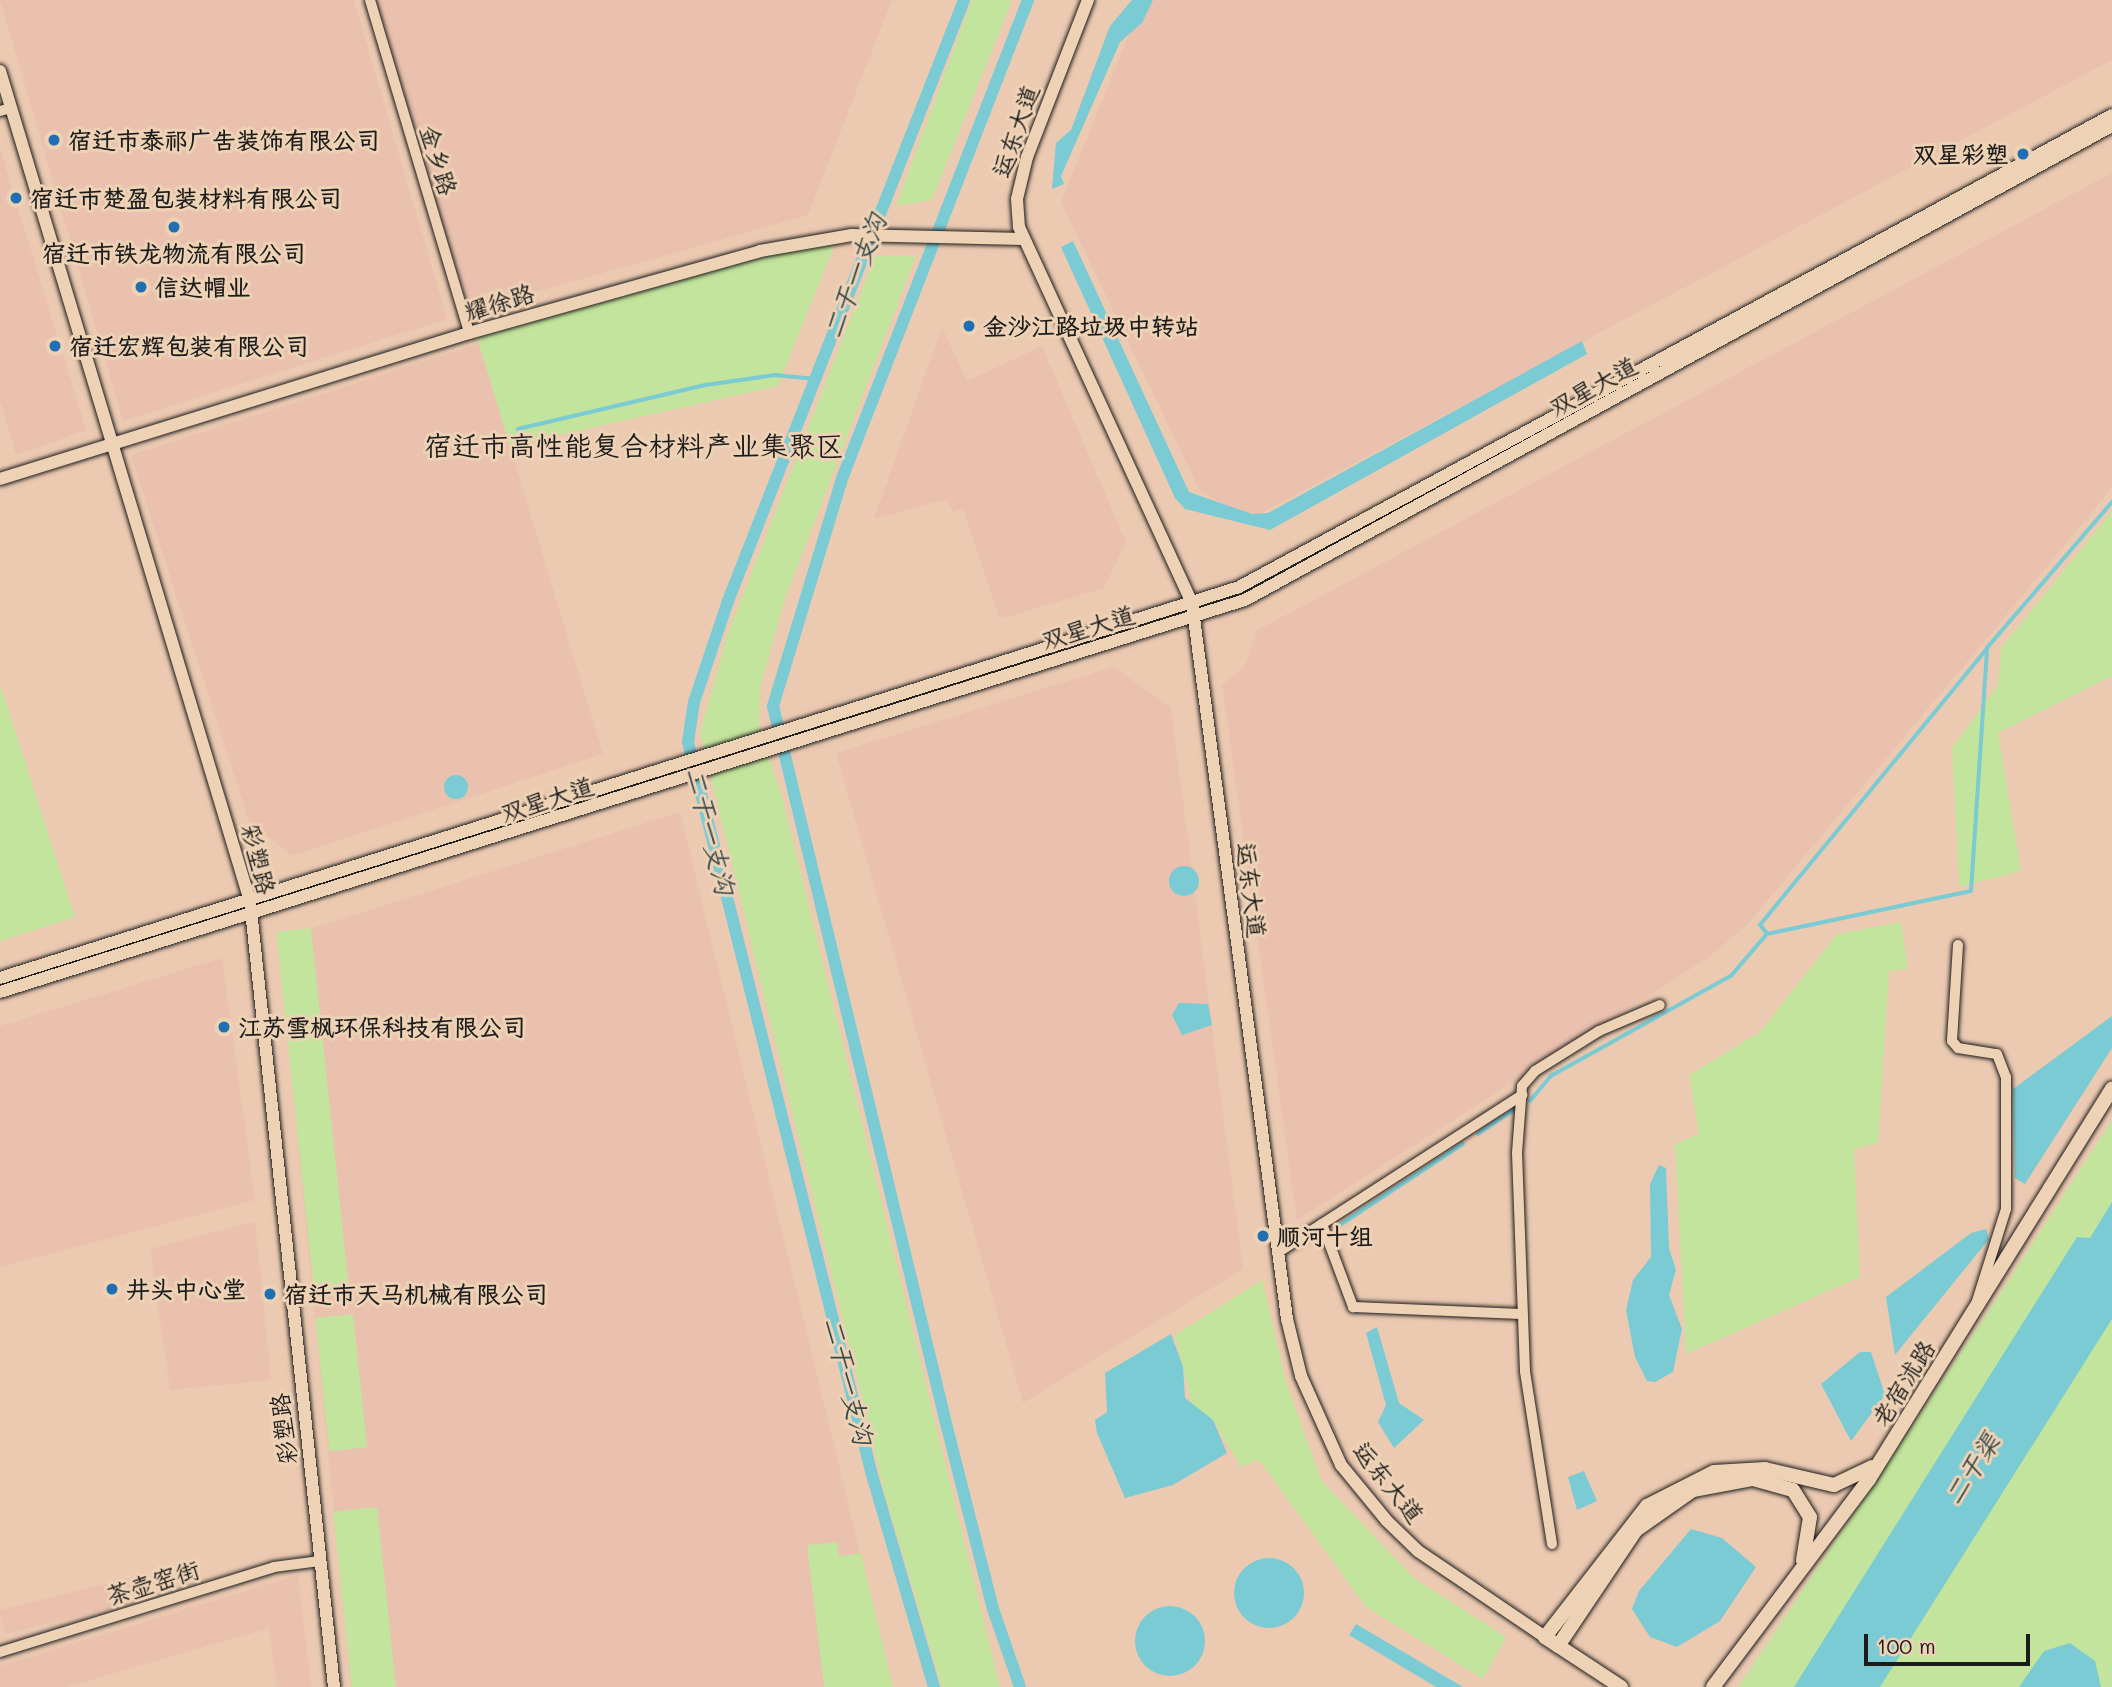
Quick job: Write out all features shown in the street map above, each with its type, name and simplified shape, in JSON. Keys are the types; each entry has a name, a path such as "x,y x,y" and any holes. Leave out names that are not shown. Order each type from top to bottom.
{"main road":[{"name":"老宿沭路","path":"1713,1687 1881,1460 2112,1089"},
{"path":"1545,1637 1630,1523 1668,1490 1714,1472 1752,1468 1840,1485 1881,1460"},
{"path":"1558,1646 1636,1530 1693,1489 1753,1479 1793,1490 1806,1504 1811,1527 1798,1574"},
{"name":"运东大道","path":"1545,1637 1620,1687"}],"street":[{"name":"金乡路","path":"370,0 469,332"},
{"name":"运东大道","path":"1088,0 1027,157 1017,199 1023,239 1192,603 1277,1253 1301,1376 1341,1465 1418,1551 1545,1637"},
{"name":"彩塑路","path":"0,71 6,109 113,443 250,901 334,1687"},
{"name":"双星大道","path":"814,732 1239,587 2112,115"},
{"name":"双星大道","path":"814,732 1245,600 2112,126"},
{"name":"耀徐路","path":"0,479 469,332 760,251 852,235 1023,239"},
{"path":"675,776 814,732"},
{"name":"双星大道","path":"0,978 675,776"},
{"name":"双星大道","path":"0,992 251,915 675,776"},
{"path":"1958,945 1952,1041 1958,1048 1997,1054 2006,1077 2006,1209 1975,1310"},
{"path":"1552,1544 1533,1453 1522,1314 1522,1095 1535,1071 1599,1031 1660,1004"},
{"path":"1277,1253 1522,1095"},
{"path":"1322,1224 1353,1307 1522,1314"},
{"name":"茶壶窑街","path":"0,1652 274,1567 320,1561"}],"shaded area":[{"path":"0,0 354,0 447,319 123,421"},
{"path":"376,0 892,0 808,215 469,311"},
{"path":"1143,0 2112,0 2112,60 1250,519 1200,491 1061,202"},
{"path":"0,149 86,430 16,455 0,400"},
{"path":"2112,173 2112,487 1746,926 1709,957 1297,1220 1222,685 1245,667 1256,631"},
{"path":"942,327 967,381 1042,346 1126,542 1104,588 1000,619 963,509 952,512 947,499 874,519"},
{"path":"479,344 603,754 292,856 249,821 131,455"},
{"path":"1113,667 1171,707 1243,1269 1023,1403 836,753"},
{"path":"680,812 893,1687 351,1687 278,939"},
{"path":"222,958 255,1200 0,1267 0,1026"},
{"path":"255,1221 271,1380 170,1390 150,1249"},
{"path":"298,1575 311,1687 277,1687 269,1628 67,1687 0,1687 0,1666"},
{"path":"136,1576 142,1600 5,1634 0,1610"}],"green space":[{"path":"972,0 1012,0 932,200 896,206"},
{"path":"835,244 778,386 510,446 477,338 779,252"},
{"path":"875,256 916,256 785,599 760,687 759,726 783,800 1000,1687 942,1687 886,1497 700,733 727,636"},
{"path":"2112,511 2112,676 1998,733 2021,871 1959,887 1952,748 1998,685 2001,648"},
{"path":"0,684 75,917 0,941"},
{"path":"1901,922 1908,969 1889,971 1878,1143 1854,1149 1860,1277 1686,1354 1675,1144 1699,1134 1689,1075 1760,1032 1837,934"},
{"path":"311,928 349,1291 314,1295 276,932"},
{"path":"2112,1120 2112,1687 1738,1687 2005,1286"},
{"path":"1262,1280 1286,1382 1321,1480 1414,1578 1506,1637 1483,1679 1366,1607 1259,1460 1241,1467 1213,1420 1192,1405 1175,1335"},
{"path":"353,1314 367,1447 329,1451 315,1318"},
{"path":"377,1507 396,1687 352,1687 333,1512"},
{"path":"837,1542 839,1556 861,1553 893,1687 824,1687 807,1545"}],"water":[{"path":"1132,0 1153,0 1142,23 1120,42 1061,176 1064,184 1052,189 1056,143 1071,130 1110,26"},
{"path":"1073,241 1189,492 1252,514 1268,513 1582,341 1587,354 1270,530 1185,509 1175,498 1061,247"},
{"path":"456,775 465,778 468,787 465,796 456,799 447,796 444,787 447,778"},
{"path":"1184,866 1194,871 1199,881 1194,891 1184,896 1174,891 1169,881 1174,871"},
{"path":"1179,1003 1208,1004 1212,1025 1182,1035 1172,1015"},
{"path":"2112,1016 2112,1048 2025,1184 2015,1178 2013,1089"},
{"path":"1659,1165 1666,1168 1669,1248 1676,1270 1669,1295 1682,1329 1673,1372 1655,1382 1647,1381 1635,1357 1626,1310 1633,1280 1651,1257 1650,1184"},
{"name":"二干渠","path":"2112,1202 2112,1319 1880,1687 1794,1687 2077,1237 2090,1238"},
{"path":"1986,1229 1989,1239 1895,1355 1886,1297 1971,1233"},
{"path":"1377,1327 1399,1403 1424,1420 1394,1448 1378,1422 1386,1405 1366,1333"},
{"path":"1171,1334 1183,1367 1185,1398 1213,1420 1227,1453 1173,1485 1125,1498 1097,1433 1095,1420 1107,1412 1105,1373"},
{"path":"1860,1352 1871,1352 1885,1395 1851,1441 1821,1384"},
{"path":"1584,1471 1597,1501 1577,1510 1568,1477"},
{"path":"1691,1529 1722,1538 1756,1567 1720,1621 1677,1647 1650,1637 1632,1609 1639,1591"},
{"path":"1269,1558 1294,1568 1304,1593 1294,1618 1269,1628 1244,1618 1234,1593 1244,1568"},
{"path":"1170,1606 1195,1616 1205,1641 1195,1666 1170,1676 1145,1666 1135,1641 1145,1616"},
{"path":"1356,1624 1463,1687 1436,1687 1349,1635"},
{"path":"2070,1643 2095,1661 2101,1687 2019,1687 2044,1651"}],"waterway":[{"name":"二干一支沟","path":"934,1687 873,1479 688,742 694,702 728,601 964,0"},
{"path":"1020,1687 993,1609 944,1415 773,706 843,476 1028,0"},
{"path":"518,429 706,385 775,375 815,379"},
{"path":"1530,1101 1551,1076 1731,976 1767,934 1971,891 1987,648 2112,502"},
{"path":"1767,934 1760,925 1987,649"},
{"path":"1478,1134 1514,1110"},
{"path":"1340,1225 1463,1144"}],"place":[{"name":"宿迁市泰祁广告装饰有限公司","path":"54,140"},
{"name":"双星彩塑","path":"2023,154"},
{"name":"宿迁市楚盈包装材料有限公司","path":"16,198"},
{"name":"宿迁市铁龙物流有限公司","path":"174,227"},
{"name":"信达帽业","path":"141,287"},
{"name":"金沙江路垃圾中转站","path":"969,326"},
{"name":"宿迁宏辉包装有限公司","path":"55,346"},
{"name":"江苏雪枫环保科技有限公司","path":"224,1027"},
{"name":"顺河十组","path":"1263,1236"},
{"name":"井头中心堂","path":"112,1289"},
{"name":"宿迁市天马机械有限公司","path":"270,1294"}],"district":[{"name":"宿迁市高性能复合材料产业集聚区","path":"634,445"}]}
